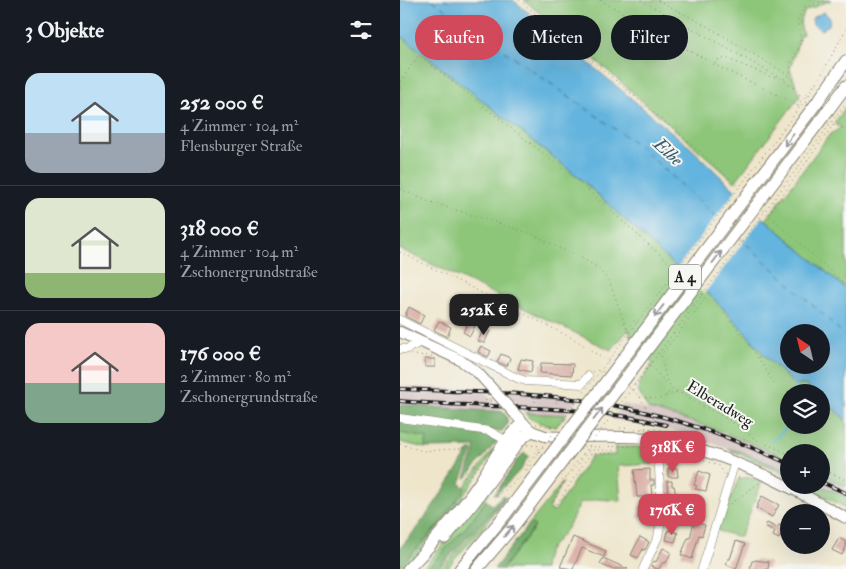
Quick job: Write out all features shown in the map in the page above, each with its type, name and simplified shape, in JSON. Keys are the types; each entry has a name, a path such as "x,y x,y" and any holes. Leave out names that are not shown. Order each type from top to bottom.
{"highway":[{"name":"A 4","path":"460,569 505,515 552,453 812,100 846,61"},
{"name":"A 4","path":"477,569 516,523 833,112 846,86"},
{"path":"417,569 459,522 518,445 523,423"},
{"path":"408,569 431,544 473,491 518,445"}],"main road":[{"path":"400,333 460,360 478,373 523,423 545,436 658,439 684,445 735,462 779,481 846,518"}],"street":[{"path":"400,320 465,351 506,374 522,379 582,384 588,376"},
{"path":"400,333 400,340"},
{"path":"400,349 407,349 421,342"},
{"path":"400,418 489,431 518,445"},
{"path":"643,569 658,537 661,520 658,439"},
{"path":"702,569 735,462"}],"path":[{"path":"519,0 688,141 735,184"},
{"path":"600,0 715,64 790,100 797,106 818,82"},
{"path":"641,0 782,80 812,100"},
{"path":"658,0 712,29 790,76"},
{"path":"795,88 790,76 791,62 800,46 801,39 798,18 805,7 828,0"},
{"path":"513,463 493,495 494,497 497,497 526,471 812,100 818,82 846,29"},
{"path":"400,82 419,55 578,181 678,272"},
{"path":"715,64 718,60 726,58 771,77 782,80 790,76"},
{"path":"569,472 571,474 588,449 613,450 613,453 590,454 554,508 551,506 569,472 833,112 846,105"},
{"path":"846,105 768,215 846,285"},
{"path":"400,189 427,201 532,234 598,267 610,284 633,343"},
{"path":"400,252 576,340 600,357"},
{"path":"699,292 720,310 732,324 764,366 774,384"},
{"path":"666,396 672,388 666,379 661,356 706,299"},
{"path":"408,355 431,355 436,358"},
{"name":"Elberadweg","path":"648,363 672,388 731,421 757,440 780,450"},
{"path":"646,408 640,397 660,400 679,392"},
{"path":"535,398 535,406"},
{"path":"492,402 486,401 486,399 494,399"},
{"path":"556,408 557,399"},
{"path":"642,427 678,433"},
{"path":"400,444 423,451 474,448 464,481 483,461"},
{"path":"518,445 541,446 525,468 526,471"},
{"path":"830,472 846,480"},
{"path":"562,481 567,476"},
{"path":"722,505 728,505 761,481 747,476 738,478"}],"shaded area":[{"path":"400,386 483,390 503,412 400,405"},
{"path":"504,391 580,397 566,415 525,413"},
{"path":"623,404 667,414 758,446 780,456 780,468 740,451 728,449 680,432 611,419"},
{"path":"830,479 846,486 846,497 830,490"}],"green space":[{"path":"524,0 831,0 805,11 800,23 803,34 800,36 790,69 800,96 735,182 595,60 601,60 601,15 542,15"},
{"path":"400,35 415,47 415,60 431,60 582,180 676,267 713,298 738,324 780,371 780,374 784,374 794,384 780,384 780,434 830,434 830,406 846,420 846,486 830,479 830,444 780,444 780,456 720,431 648,409 638,391 639,383 653,364 630,335 629,329 611,350 400,249"},
{"path":"846,107 846,289 766,220 830,134 839,129 840,126 834,124"},
{"path":"400,405 503,412 507,418 507,423 501,432 400,416"},
{"path":"525,413 566,415 556,427 535,421"},
{"path":"400,419 449,429 488,433 498,440 465,478 476,447 425,448 427,438 400,433"},
{"path":"400,433 428,438 425,448 400,442"},
{"path":"615,447 651,447 653,464 618,466 621,501 598,499 580,503 567,528 546,556 544,569 502,569 535,527 530,523 563,482 549,508 554,512 591,456 615,455"},
{"path":"728,449 740,451 780,468 780,472"},
{"path":"469,450 473,450 460,483 465,489 437,527 400,566 400,548 428,513"},
{"path":"493,450 495,451 459,502 404,569 400,569 400,566 437,527 465,489 464,487"},
{"path":"517,452 509,468 507,467 467,526 427,569 422,569 447,540"},
{"path":"524,453 529,456 523,467 496,495 518,459"},
{"path":"747,477 762,482 740,537 718,531 738,480"},
{"path":"830,490 846,497 846,508 820,494 830,494"},
{"path":"503,495 505,497 438,569 427,569 467,526 486,500 492,505"},
{"path":"506,497 481,530 446,569 441,569"},
{"path":"530,523 535,526 502,569 494,569"}],"water":[{"name":"Elbe","path":"400,0 513,0 531,15 513,15 513,60 585,60 692,149 766,220 846,289 846,420 830,406 830,384 794,384 784,374 830,374 830,324 780,324 780,371 713,298 676,267 582,180 431,60 503,60 503,15 415,15 415,47 400,35"},
{"path":"824,12 830,18 829,25 821,30 813,24 812,18"}],"pier":[{"path":"737,189 764,215 704,294 676,269"}],"building":[{"path":"409,307 424,315 420,324 405,316"},
{"path":"439,321 451,327 447,337 434,330"},
{"path":"468,323 475,326 470,336 463,332"},
{"path":"484,328 490,331 484,343 478,341"},
{"path":"481,346 491,351 488,357 478,352"},
{"path":"501,354 510,358 507,366 497,362"},
{"path":"425,359 435,359 435,367 425,367"},
{"path":"521,359 533,361 531,372 518,369"},
{"path":"541,363 573,364 572,375 540,373"},
{"path":"668,468 677,468 678,477 668,477"},
{"path":"650,469 650,480 654,480 654,485 651,485 652,497 637,497 634,470"},
{"path":"699,471 710,475 706,491 695,489 697,486 694,485"},
{"path":"667,481 672,481 676,495 683,495 683,501 672,500 673,497 668,498"},
{"path":"762,496 779,505 772,517 756,508"},
{"path":"639,506 652,507 652,520 638,518"},
{"path":"671,512 680,513 679,523 670,522"},
{"path":"694,522 705,525 702,536 699,535 692,559 681,555 688,538 690,538"},
{"path":"767,523 777,528 779,525 779,539 773,536 775,532 765,526"},
{"path":"668,530 678,533 675,542 666,540"},
{"path":"573,537 606,551 604,557 582,548 573,569 560,567"},
{"path":"640,537 649,542 638,558 631,555"},
{"path":"839,538 846,542 842,555 832,550"},
{"path":"736,541 745,544 736,569 726,564 728,559 730,559"},
{"path":"663,548 671,552 666,563 663,562 659,569 657,569 651,566 654,561 656,562"},
{"path":"603,558 628,569 611,569 600,564"},
{"path":"752,561 769,562 768,569 750,569"}],"waterway":[{"path":"772,442 780,434"}],"ferry route":[{"path":"432,0 638,145 721,221"},
{"path":"739,237 846,336"}],"railway":[{"path":"400,389 501,393 601,403 649,413 697,427 780,460"},
{"path":"400,401 601,413 666,425"},
{"path":"830,486 846,493"}]}
